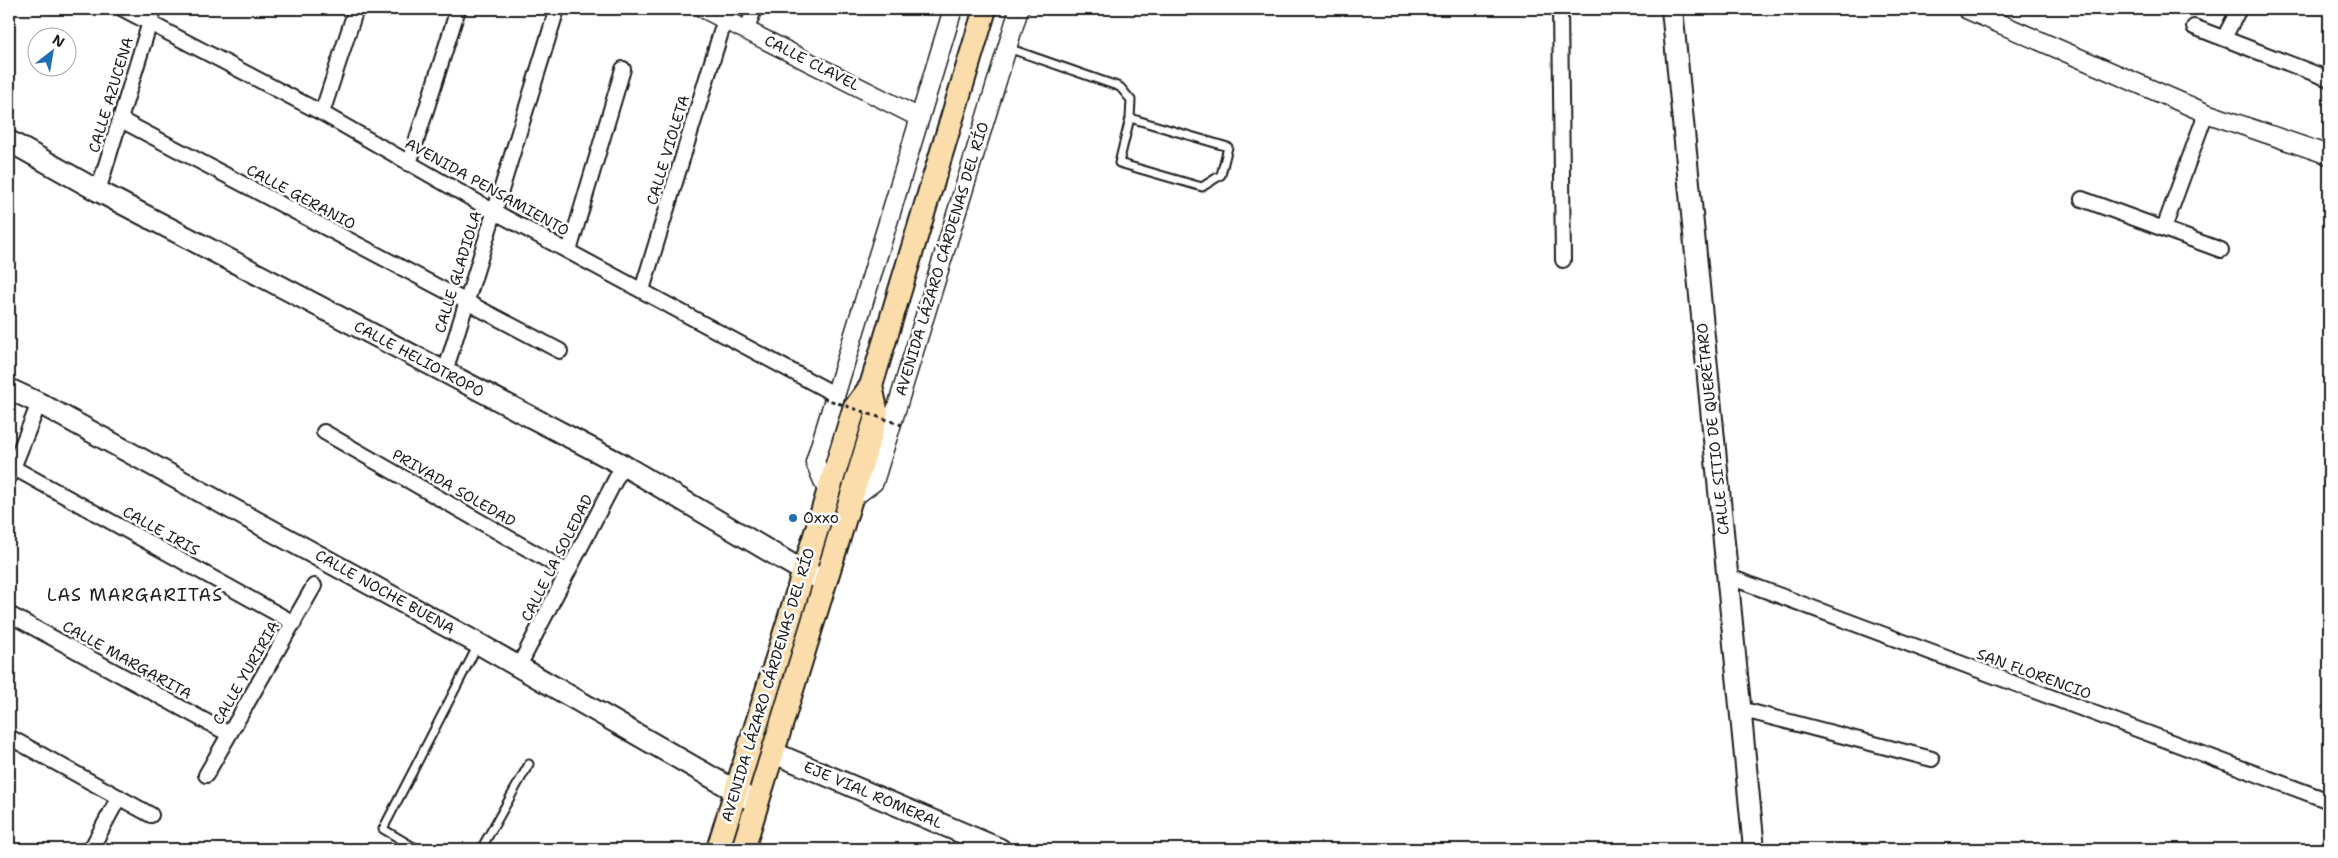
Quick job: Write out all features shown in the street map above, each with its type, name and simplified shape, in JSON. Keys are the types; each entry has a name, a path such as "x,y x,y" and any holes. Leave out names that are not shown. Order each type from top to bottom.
{"main road":[{"name":"AVENIDA LÁZARO CÁRDENAS DEL RÍO","path":"718,849 854,409 871,386 985,9"},
{"name":"CALLE SITIO DE QUERÉTARO","path":"1672,9 1754,849"},
{"name":"CALLE HELIOTROPO","path":"9,141 98,191 623,465 803,571 826,580"},
{"name":"AVENIDA LÁZARO CÁRDENAS DEL RÍO","path":"743,849 774,753 876,414 871,386"},
{"name":"CALLE NOCHE BUENA","path":"9,389 39,403 519,666 757,803"},
{"name":"EJE VIAL ROMERAL","path":"774,753 1000,849"}],"street":[{"name":"AVENIDA PENSAMIENTO","path":"123,9 322,113 409,164 642,290 829,396"},
{"name":"CALLE AZUCENA","path":"98,191 154,9"},
{"path":"322,113 356,9"},
{"path":"409,164 458,9"},
{"name":"CALLE GLADIOLA","path":"445,372 557,9"},
{"name":"CALLE CLAVEL","path":"704,9 920,118"},
{"path":"747,30 754,9"},
{"path":"828,493 816,462 829,396 920,118 953,9"},
{"name":"AVENIDA LÁZARO CÁRDENAS DEL RÍO","path":"851,499 874,482 1019,9"},
{"path":"1560,9 1563,260"},
{"path":"1966,9 2206,113 2328,152"},
{"path":"2224,38 2239,9"},
{"name":"CALLE VIOLETA","path":"642,290 725,19"},
{"path":"2194,27 2329,79"},
{"path":"569,250 623,69"},
{"path":"2164,228 2206,113"},
{"name":"CALLE GERANIO","path":"121,120 466,304 560,351"},
{"path":"2082,199 2221,250"},
{"path":"11,473 39,403"},
{"name":"PRIVADA SOLEDAD","path":"324,432 568,572"},
{"name":"CALLE LA SOLEDAD","path":"519,666 623,465"},
{"name":"CALLE IRIS","path":"11,473 294,623"},
{"name":"SAN FLORENCIO","path":"1727,576 2329,801"},
{"name":"CALLE YURIRIA","path":"206,775 314,586"},
{"name":"CALLE MARGARITA","path":"9,614 229,734"},
{"path":"1740,709 1932,759"},
{"path":"9,737 151,814"},
{"path":"91,849 119,797"}],"lane":[{"path":"1007,47 1120,87 1131,100 1130,118 1119,163 1202,186 1221,175 1228,147 1130,118"},
{"path":"417,849 383,829 479,644"},
{"path":"481,849 529,764"}],"path":[{"path":"829,396 902,424"}],"place":[{"name":"Oxxo","path":"793,518"}],"district":[{"name":"LAS MARGARITAS","path":"135,595"}]}
